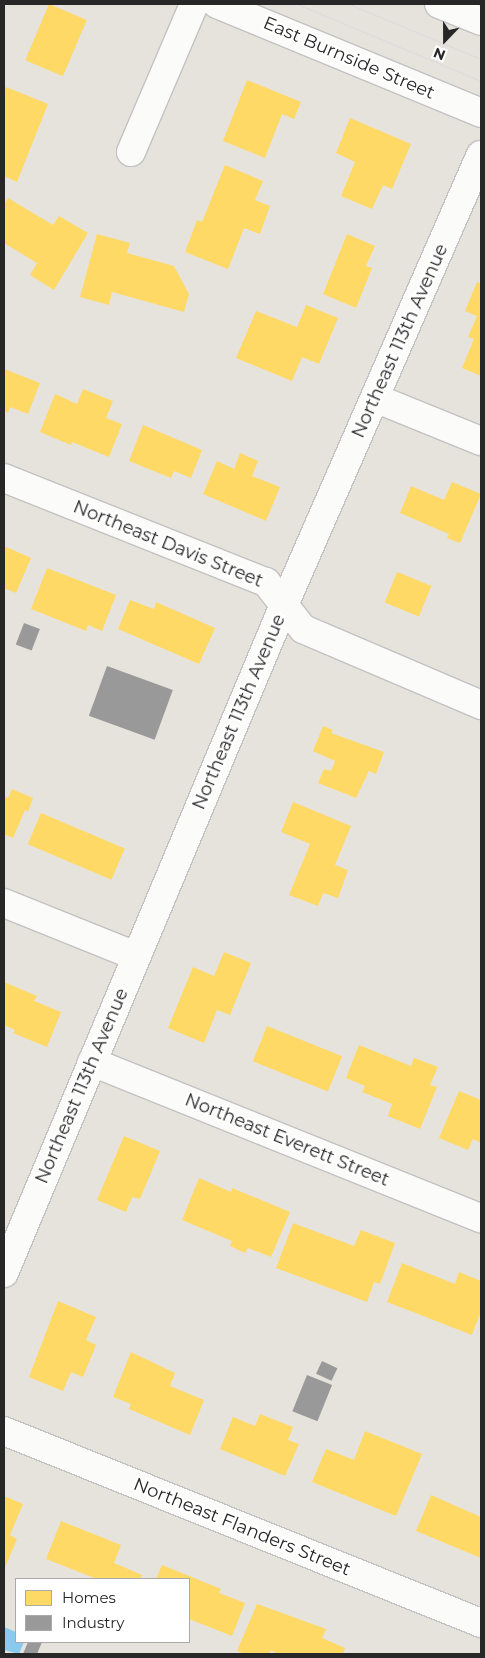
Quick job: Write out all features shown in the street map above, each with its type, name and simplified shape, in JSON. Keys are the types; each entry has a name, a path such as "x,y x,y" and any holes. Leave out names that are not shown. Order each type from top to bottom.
{"street":[{"path":"132,152 194,4"},
{"name":"East Burnside Street","path":"217,4 481,113"},
{"path":"439,4 481,21"},
{"name":"Northeast 113th Avenue","path":"4,1273 284,605 481,155"},
{"path":"375,398 481,441"},
{"name":"Northeast Davis Street","path":"4,478 266,582 303,628 481,705"},
{"path":"4,903 136,956"},
{"name":"Northeast Everett Street","path":"92,1062 481,1218"},
{"name":"Northeast Flanders Street","path":"4,1430 481,1623"}],"water":[{"path":"4,1627 15,1632 15,1643 24,1643 19,1654 4,1650"}],"building: Homes":[{"path":"49,4 87,20 63,76 25,60"},
{"path":"247,80 301,102 294,119 282,114 265,158 223,141"},
{"path":"6,87 48,104 17,182 4,176 4,93"},
{"path":"350,118 411,144 392,189 383,185 372,209 341,196 355,162 336,153"},
{"path":"225,165 263,181 255,200 270,206 260,234 244,228 228,269 185,252 197,220 202,222"},
{"path":"8,198 53,225 59,216 88,233 54,290 30,275 37,263 4,243 4,205"},
{"path":"97,234 130,243 127,253 174,266 189,294 184,312 112,292 109,305 80,297"},
{"path":"347,234 375,246 366,266 372,268 356,308 323,294"},
{"path":"477,282 481,284 481,376 462,368 474,339 468,337 477,316 465,311"},
{"path":"306,305 338,318 319,364 302,357 292,381 236,358 256,311 297,327"},
{"path":"4,369 40,383 28,414 10,407 8,413 4,411"},
{"path":"83,389 113,401 106,418 122,424 109,457 72,442 71,445 40,432 55,394 77,404"},
{"path":"143,425 202,450 191,478 174,471 171,478 129,461"},
{"path":"240,453 258,461 252,476 280,487 266,521 203,494 217,461 234,469"},
{"path":"452,482 481,494 460,543 447,538 449,534 400,513 411,486 444,500"},
{"path":"4,546 31,558 16,593 4,588"},
{"path":"47,568 116,595 102,631 88,625 86,631 31,609"},
{"path":"397,572 431,586 419,616 385,603"},
{"path":"130,600 154,609 156,602 215,628 199,664 118,629"},
{"path":"323,726 333,730 331,733 384,752 376,774 369,771 356,798 318,783 324,769 331,771 335,761 313,751"},
{"path":"12,789 33,798 28,812 25,810 13,838 4,834 4,796 8,798"},
{"path":"293,802 351,826 335,865 348,870 338,898 323,893 318,906 289,895 310,844 281,832"},
{"path":"41,813 125,849 111,880 28,844"},
{"path":"224,952 251,963 230,1015 217,1010 204,1043 168,1028 193,967 214,976"},
{"path":"4,982 37,996 34,1001 61,1012 47,1047 13,1033 15,1030 4,1025"},
{"path":"267,1026 342,1056 328,1092 253,1061"},
{"path":"359,1045 411,1066 414,1058 438,1067 430,1085 437,1087 420,1129 388,1116 392,1104 362,1092 365,1086 346,1078"},
{"path":"459,1091 481,1100 481,1143 473,1139 468,1150 439,1138"},
{"path":"124,1136 160,1151 140,1199 132,1197 126,1212 97,1200"},
{"path":"199,1178 231,1192 232,1188 290,1212 271,1257 248,1248 245,1253 230,1246 232,1241 182,1220"},
{"path":"293,1223 354,1246 361,1230 395,1243 380,1284 374,1282 367,1302 276,1268"},
{"path":"402,1263 455,1284 459,1272 481,1281 481,1311 472,1335 387,1302"},
{"path":"58,1301 96,1317 86,1340 96,1345 83,1377 71,1372 63,1391 29,1377"},
{"path":"131,1352 175,1373 170,1386 204,1400 190,1435 129,1409 131,1404 113,1397"},
{"path":"260,1414 293,1427 288,1440 299,1444 285,1476 220,1449 233,1417 255,1426"},
{"path":"365,1431 422,1454 396,1516 312,1482 326,1449 354,1460"},
{"path":"431,1495 481,1517 481,1558 416,1531"},
{"path":"4,1496 23,1504 10,1535 17,1539 4,1570"},
{"path":"61,1521 121,1545 114,1563 142,1575 140,1578 94,1578 46,1559"},
{"path":"162,1565 221,1589 219,1593 245,1603 232,1636 190,1619 190,1578 156,1578"},
{"path":"257,1604 326,1629 322,1638 345,1648 343,1654 277,1654 271,1650 269,1654 245,1654 237,1651"}],"building: Industry":[{"path":"24,623 40,629 32,651 16,644"},
{"path":"107,666 173,690 155,740 89,716"},
{"path":"322,1361 337,1368 331,1381 316,1374"},
{"path":"307,1375 332,1385 317,1421 292,1411"},
{"path":"28,1643 42,1643 37,1654 23,1654"}],"tram line":[{"path":"297,4 481,81"},
{"path":"349,4 481,59"}]}
